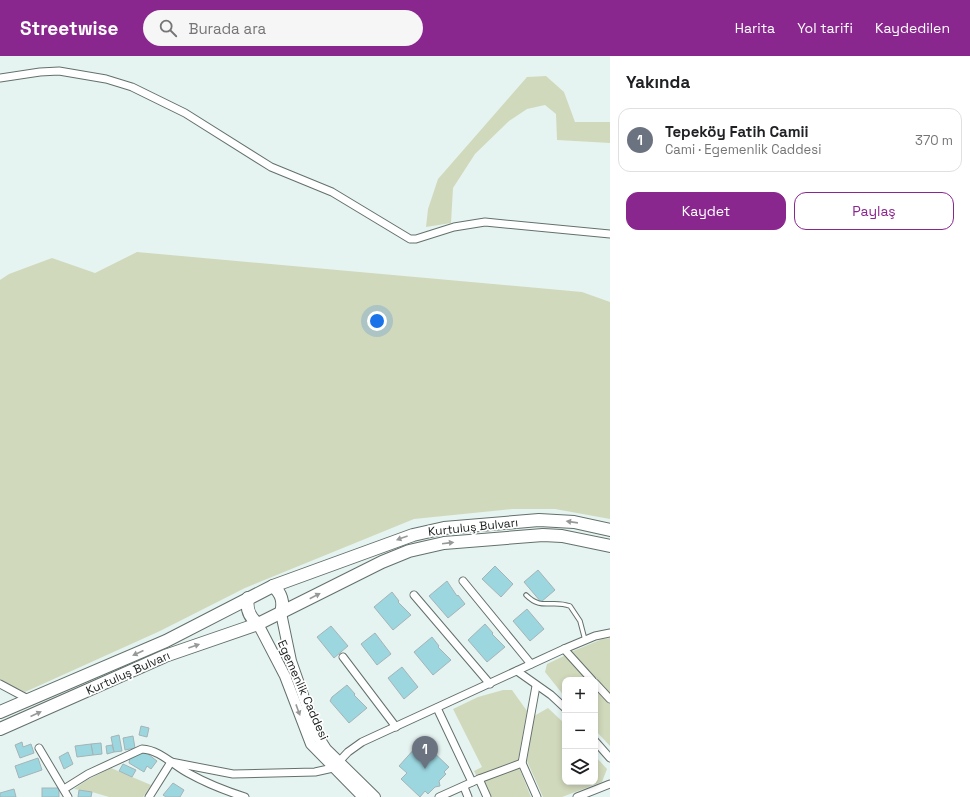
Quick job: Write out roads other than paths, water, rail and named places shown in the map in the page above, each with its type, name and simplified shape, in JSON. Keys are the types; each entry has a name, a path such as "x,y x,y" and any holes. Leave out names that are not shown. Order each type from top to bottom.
{"highway":[{"name":"Kurtuluş Bulvarı","path":"273,586 427,530 539,520 574,522 610,530"},
{"name":"Kurtuluş Bulvarı","path":"281,613 382,562 428,546 462,541 543,535 562,536 610,546"},
{"path":"273,586 281,595 281,613 258,624 253,620 248,611 248,598 273,586"},
{"name":"Kurtuluş Bulvarı","path":"0,712 166,641 248,598"},
{"name":"Kurtuluş Bulvarı","path":"0,729 165,656 258,624"}],"main road":[{"name":"Egemenlik Caddesi","path":"281,613 291,660 314,726 336,765 363,797"},
{"name":"Egemenlik Caddesi","path":"258,624 285,676 311,744 375,797"}],"street":[{"path":"0,78 40,72 59,71 106,79 132,88 185,113 271,166 332,192 410,238 416,239 454,227 485,222 610,234"},
{"path":"463,581 531,664"},
{"path":"414,595 490,684"},
{"path":"171,762 233,774 315,772 336,765 356,745 564,649 585,640 610,633"},
{"path":"564,649 589,677"},
{"path":"343,657 396,727"},
{"path":"517,671 536,686 551,695 562,705"},
{"path":"0,684 30,700"},
{"path":"536,686 522,763 537,797"},
{"path":"598,686 610,699"},
{"path":"437,708 476,780 487,797"},
{"path":"598,744 610,758"},
{"path":"39,748 68,797"},
{"path":"64,789 88,774 142,748 151,750 189,774 245,797"},
{"path":"149,797 171,762"},
{"path":"438,797 464,787 476,780 522,763"},
{"path":"577,797 610,784"},
{"path":"464,787 468,797"},
{"path":"221,797 230,792"}],"lane":[{"path":"526,595 537,604 565,604 570,606 580,621 585,640"}],"place":[{"name":"Tepeköy Fatih Camii","path":"425,769"}]}
